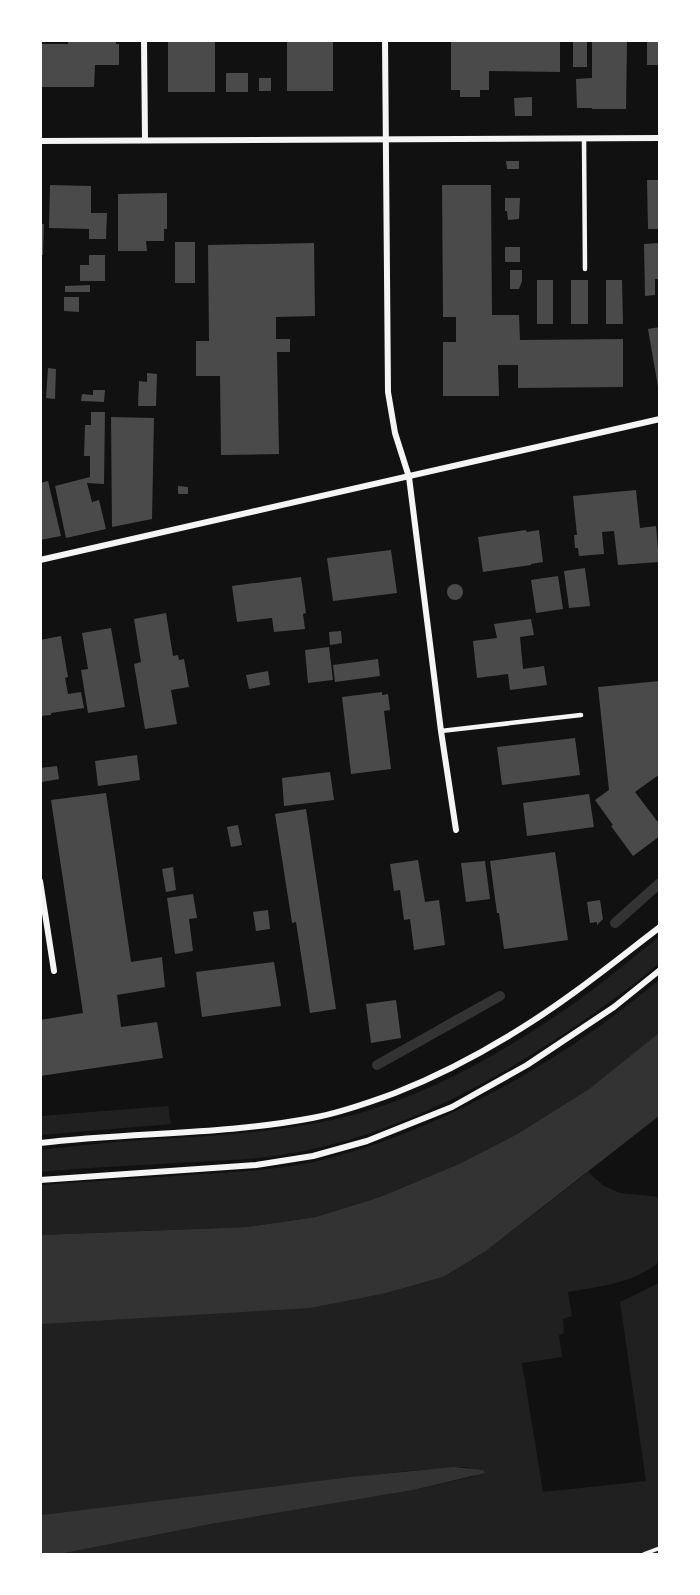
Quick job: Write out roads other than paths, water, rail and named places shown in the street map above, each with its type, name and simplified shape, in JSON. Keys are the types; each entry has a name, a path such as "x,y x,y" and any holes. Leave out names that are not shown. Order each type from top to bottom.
{"street":[{"path":"144,40 145,140"},
{"path":"385,40 388,392 395,433 409,477 441,731 456,830"},
{"path":"40,141 660,138"},
{"path":"40,560 660,419"},
{"path":"40,881 54,971"},
{"path":"40,1143 288,1122 336,1113 376,1100 458,1065 520,1029 577,990 660,927"},
{"path":"40,1180 256,1165 313,1156 367,1141 452,1107 527,1065 614,1007 660,970"}],"lane":[{"path":"584,138 585,269"},
{"path":"441,731 581,715"}],"waterway":[{"path":"615,923 660,883"},
{"path":"377,1065 500,996"}]}
